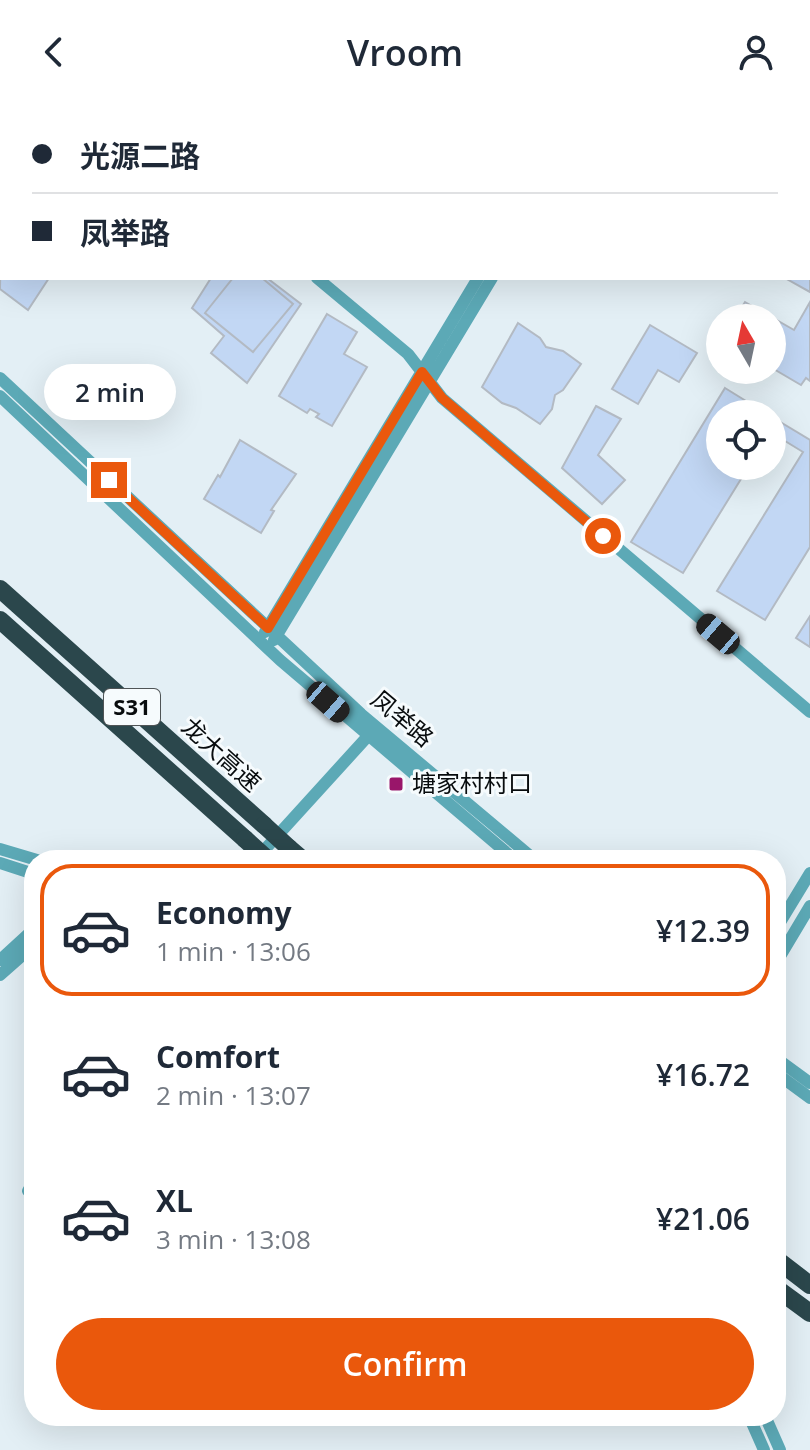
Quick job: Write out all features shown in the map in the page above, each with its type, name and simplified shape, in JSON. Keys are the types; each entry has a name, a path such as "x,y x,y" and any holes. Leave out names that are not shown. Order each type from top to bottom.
{"highway":[{"name":"龙大高速","path":"0,589 292,850"},
{"name":"龙大高速","path":"0,620 255,850"},
{"path":"786,1267 810,1285"},
{"path":"786,1295 810,1313"}],"street":[{"path":"319,280 408,354 442,398 810,712"},
{"path":"426,377 477,280"},
{"path":"262,642 272,632 426,377 491,280"},
{"name":"凤举路","path":"0,378 361,714 523,850"},
{"name":"凤举路","path":"0,396 262,642 503,850"},
{"path":"272,850 368,736"},
{"path":"0,849 24,856"},
{"path":"0,863 24,871"},
{"path":"786,913 810,873"},
{"path":"786,946 810,906"},
{"path":"0,960 24,938"},
{"path":"0,975 24,954"},
{"path":"786,1065 810,1083"},
{"path":"786,1080 810,1098"},
{"path":"753,1426 764,1450"},
{"path":"769,1426 780,1450"}],"building":[{"path":"0,280 48,280 28,310 0,289"},
{"path":"210,280 270,280 301,304 247,383 211,353 224,336 192,308"},
{"path":"231,280 264,280 293,304 253,352 205,313"},
{"path":"789,280 810,280 810,292"},
{"path":"810,302 810,381 806,378 801,385 786,376 786,325 794,330"},
{"path":"327,314 357,332 344,354 367,367 332,426 316,417 319,414 310,409 307,413 279,396"},
{"path":"518,323 540,338 546,347 563,351 581,364 563,390 555,395 552,409 540,424 502,403 482,387"},
{"path":"650,325 697,353 679,382 658,370 638,404 612,389"},
{"path":"725,388 744,400 718,400"},
{"path":"596,406 621,419 598,455 625,480 602,504 562,468"},
{"path":"706,419 706,480 740,480 683,573 631,542"},
{"path":"786,425 810,440 810,547 765,620 717,591 803,452 786,442"},
{"path":"240,440 296,474 271,510 274,511 261,533 204,499"},
{"path":"810,616 810,647 796,638"}],"place":[{"name":"塘家村村口","path":"396,784"}],"route":[{"path":"109,480 268,628 422,372 442,398 603,536"}]}
